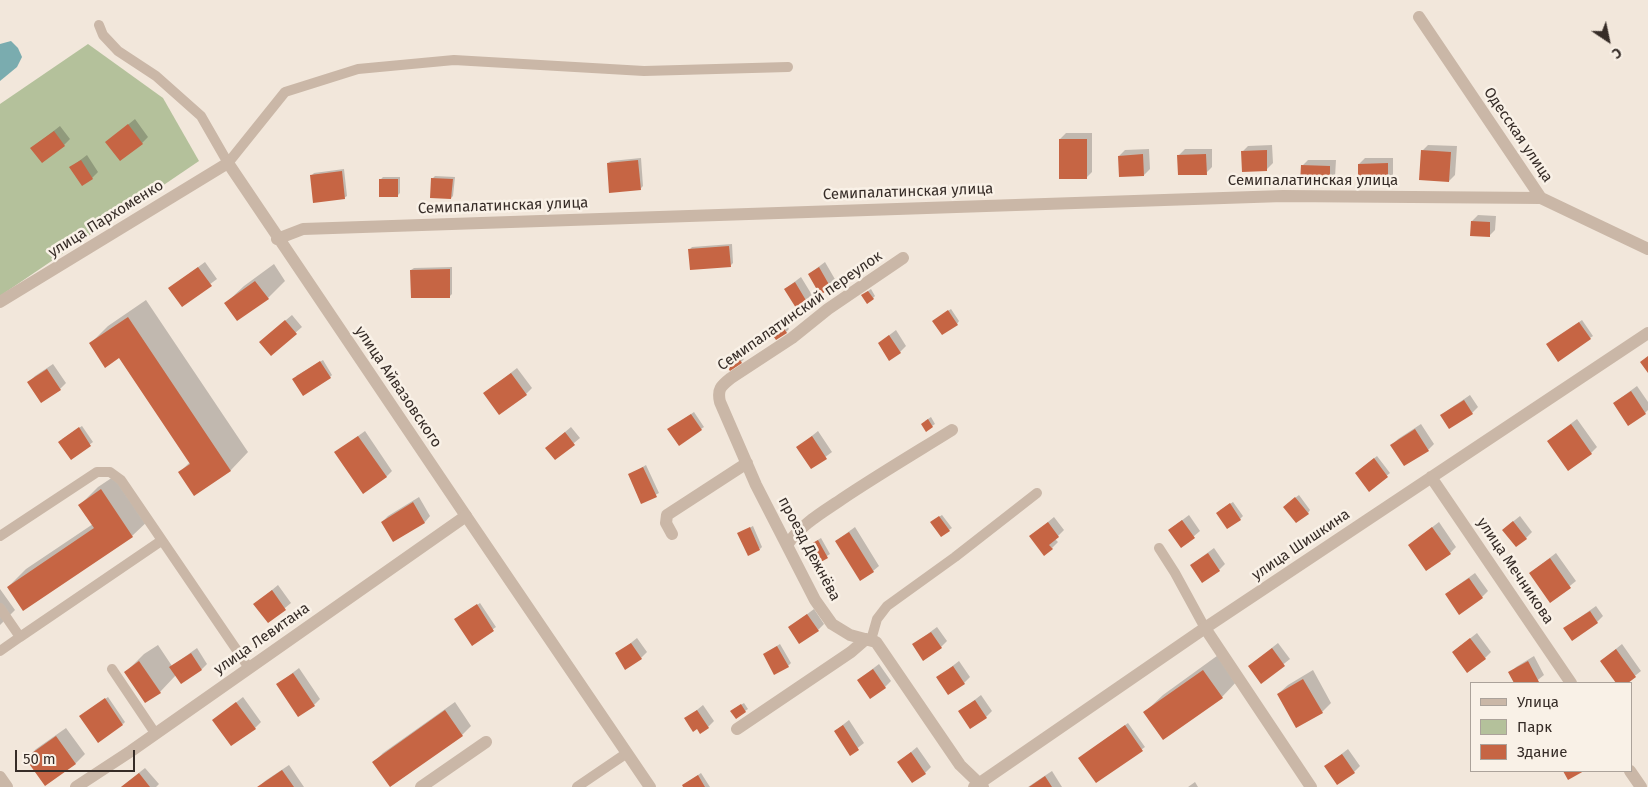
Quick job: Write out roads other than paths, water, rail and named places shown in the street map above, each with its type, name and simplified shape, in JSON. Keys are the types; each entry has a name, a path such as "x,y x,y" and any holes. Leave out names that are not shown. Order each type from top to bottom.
{"street":[{"name":"Одесская улица","path":"1419,17 1541,198 1648,249"},
{"name":"улица Айвазовского","path":"228,163 277,239 650,787"},
{"name":"улица Пархоменко","path":"0,302 228,163"},
{"name":"Семипалатинская улица","path":"277,239 303,228 1263,196 1541,198"},
{"name":"Семипалатинский переулок","path":"718,393 722,385 731,378 792,338 828,309 903,258"},
{"name":"улица Шишкина","path":"979,786 1205,628 1648,333"},
{"name":"проезд Дежнёва","path":"718,393 720,402 747,464 815,600 832,624 850,634 876,642 960,765 979,786"},
{"path":"787,545 794,534 823,512 884,471 952,430"},
{"path":"672,534 666,523 667,515 747,464"},
{"name":"улица Мечникова","path":"1431,477 1570,682"},
{"name":"улица Левитана","path":"76,787 466,516"},
{"path":"1205,628 1311,787"},
{"path":"737,729 869,640"},
{"path":"420,787 486,742"},
{"path":"1631,772 1642,787"},
{"path":"0,777 7,787"}],"lane":[{"name":"улица Айвазовского","path":"99,25 103,35 118,51 156,76 201,116 228,163"},
{"path":"228,163 286,92 358,69 454,60 644,70 788,67"},
{"path":"0,536 97,472 110,472 121,480 249,668"},
{"path":"869,640 877,619 887,606 955,557 1037,493"},
{"path":"0,651 161,541"},
{"path":"1159,548 1179,579 1205,628"},
{"path":"0,608 20,637"},
{"path":"112,669 155,733"},
{"path":"577,787 627,753"}],"water":[{"path":"11,41 18,48 22,57 17,67 0,81 0,44"}]}
